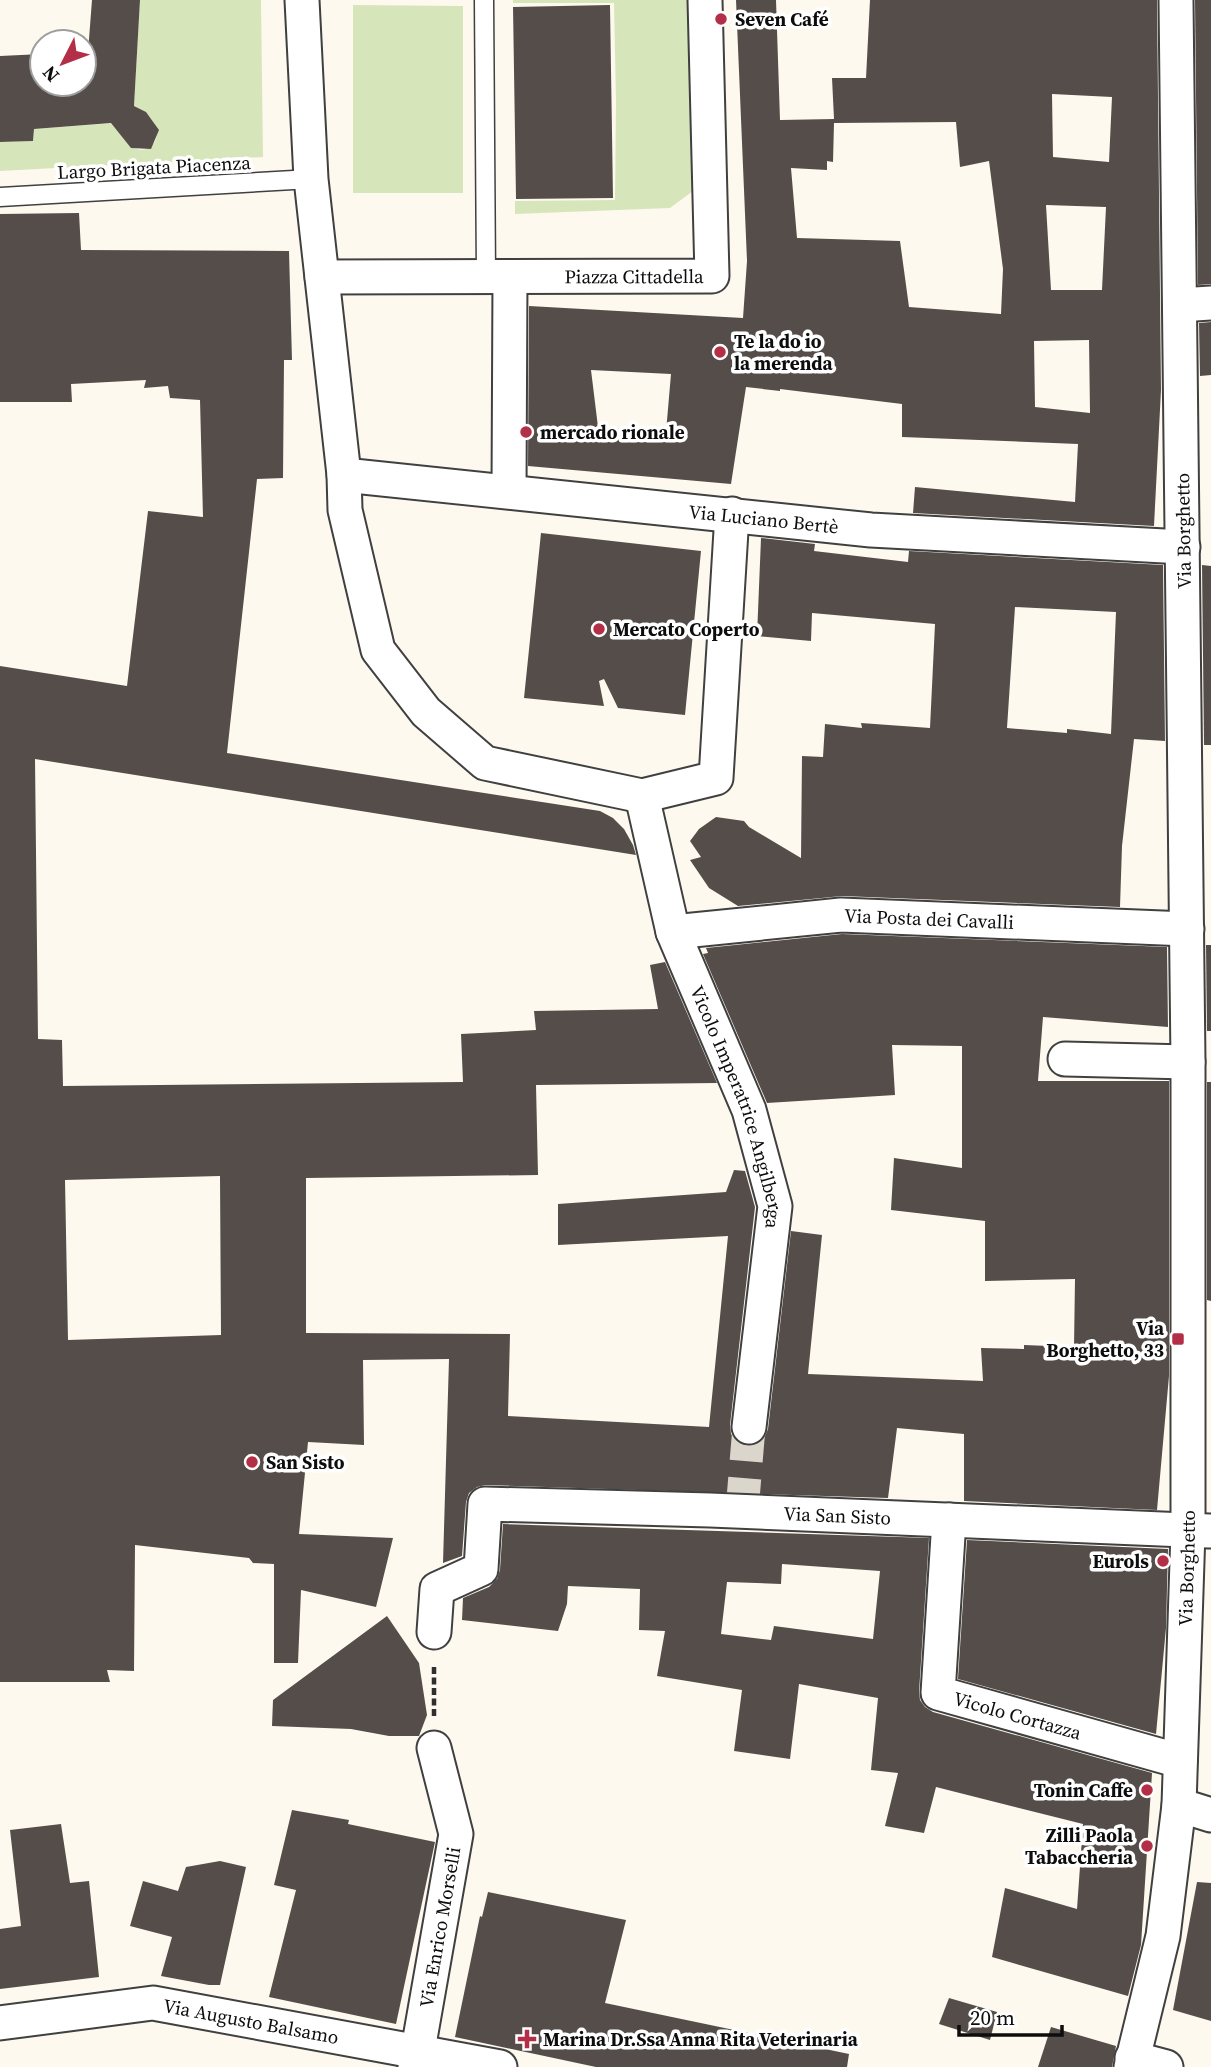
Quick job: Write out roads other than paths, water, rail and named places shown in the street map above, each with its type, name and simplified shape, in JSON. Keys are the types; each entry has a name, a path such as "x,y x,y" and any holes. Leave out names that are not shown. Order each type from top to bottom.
{"street":[{"path":"302,0 311,179 344,475 345,510 378,650 426,712 485,763 642,796 716,778 732,514"},
{"name":"Piazza Cittadella","path":"322,277 712,276 705,0"},
{"name":"Via Borghetto","path":"1132,2062 1163,1936 1179,1805 1180,1762 1200,1531 1200,1111 1188,1062 1183,547 1196,304 1176,0"},
{"path":"498,277 509,491"},
{"name":"Via Luciano Bertè","path":"344,475 872,530 1183,547"},
{"name":"Vicolo Imperatrice Angilberga","path":"642,796 673,932 748,1110 775,1206 749,1427"},
{"name":"Via Posta dei Cavalli","path":"673,932 841,915 1187,929"},
{"path":"1065,1059 1188,1062"},
{"name":"Via San Sisto","path":"434,1632 438,1589 481,1569 485,1504 742,1511 1200,1531"},
{"name":"Vicolo Cortazza","path":"949,1520 937,1693 1180,1762"},
{"name":"Via Enrico Morselli","path":"417,2060 456,1834 434,1748"},
{"path":"1179,1805 1211,1815"},
{"name":"Via Augusto Balsamo","path":"0,2023 153,2003 417,2060 500,2067"},
{"path":"1132,2062 1166,2067"}],"lane":[{"path":"484,0 498,277"},
{"name":"Largo Brigata Piacenza","path":"0,197 311,179"}],"tunnel":[{"path":"742,1511 749,1427"}],"place":[{"name":"Seven Café","path":"721,19"},
{"name":"Te la do io la merenda","path":"720,352"},
{"name":"mercado rionale","path":"526,432"},
{"name":"Mercato Coperto","path":"599,629"},
{"name":"Via Borghetto, 33","path":"1178,1339"},
{"name":"San Sisto","path":"252,1462"},
{"name":"Eurols","path":"1163,1561"},
{"name":"Tonin Caffe","path":"1147,1790"},
{"name":"Zilli Paola Tabaccheria","path":"1147,1846"},
{"name":"Marina Dr.Ssa Anna Rita Veterinaria","path":"527,2039"}]}
